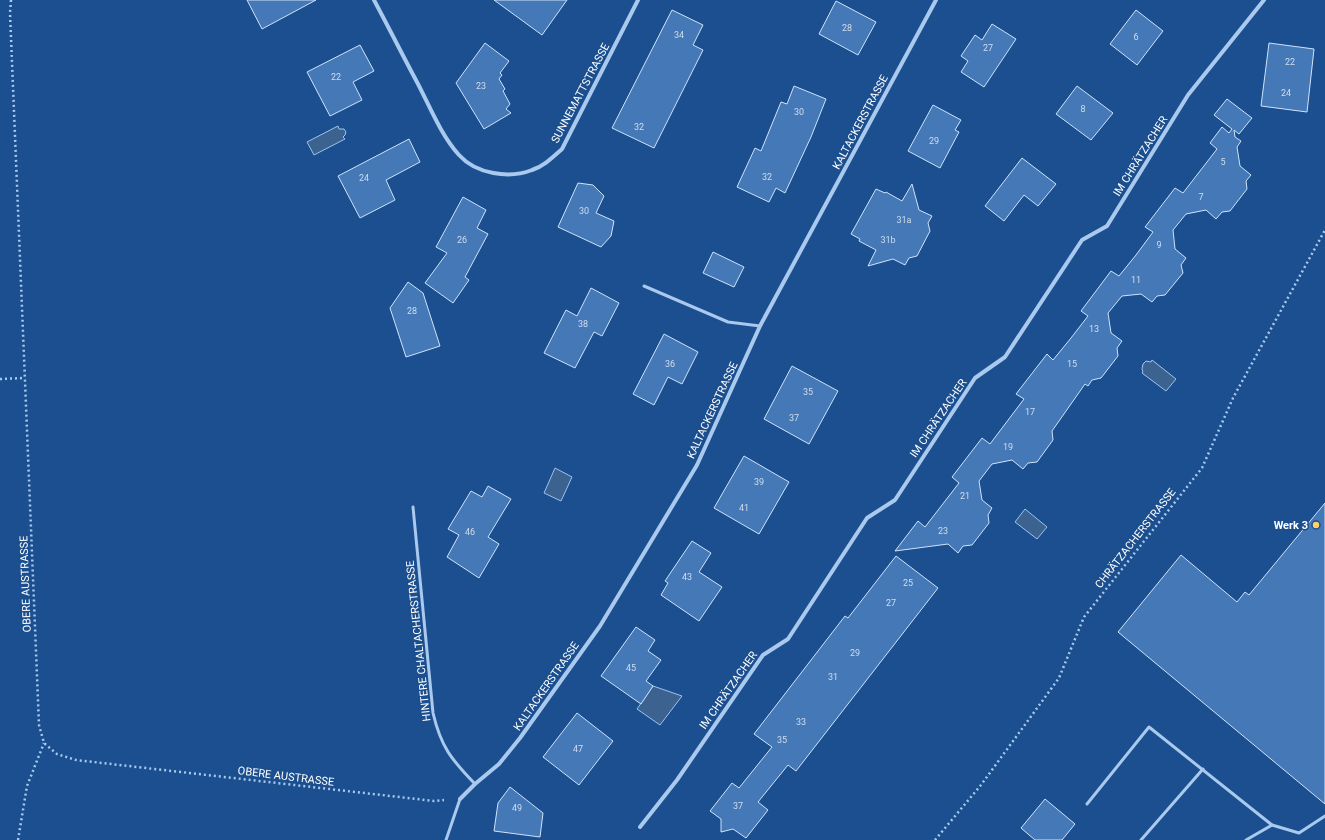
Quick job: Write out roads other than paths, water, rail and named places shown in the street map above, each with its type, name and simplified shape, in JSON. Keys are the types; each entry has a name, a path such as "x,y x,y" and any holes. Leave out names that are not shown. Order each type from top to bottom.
{"street":[{"name":"SUNNEMATTSTRASSE","path":"374,0 443,132 459,156 476,167 497,174 515,174 533,170 548,162 562,149 638,0"},
{"name":"KALTACKERSTRASSE","path":"460,799 499,764 520,738 600,626 697,465 760,326 936,0"},
{"name":"IM CHRÄTZACHER","path":"640,827 677,780 763,655 788,639 867,518 895,500 975,378 1005,357 1082,240 1107,226 1188,95 1264,0"}],"lane":[{"path":"644,286 728,322 760,326"},
{"name":"HINTERE CHALTACHERSTRASSE","path":"413,508 433,713 437,731 445,748 456,764 475,784"},
{"path":"1087,804 1149,727 1272,825 1299,833 1325,816"},
{"path":"1141,840 1203,769"},
{"path":"446,840 460,799"},
{"path":"1246,840 1272,825"}],"water":[{"path":"338,126 339,129 344,129 346,132 343,137 345,139 314,155 307,142"},
{"path":"1152,360 1176,379 1166,391 1142,373 1143,364 1146,361 1151,362"},
{"path":"555,468 572,477 561,501 544,493"},
{"path":"1025,509 1047,527 1037,539 1015,522"},
{"path":"653,686 682,696 660,725 637,709"}],"place":[{"name":"Werk 3","path":"1316,525"}]}
